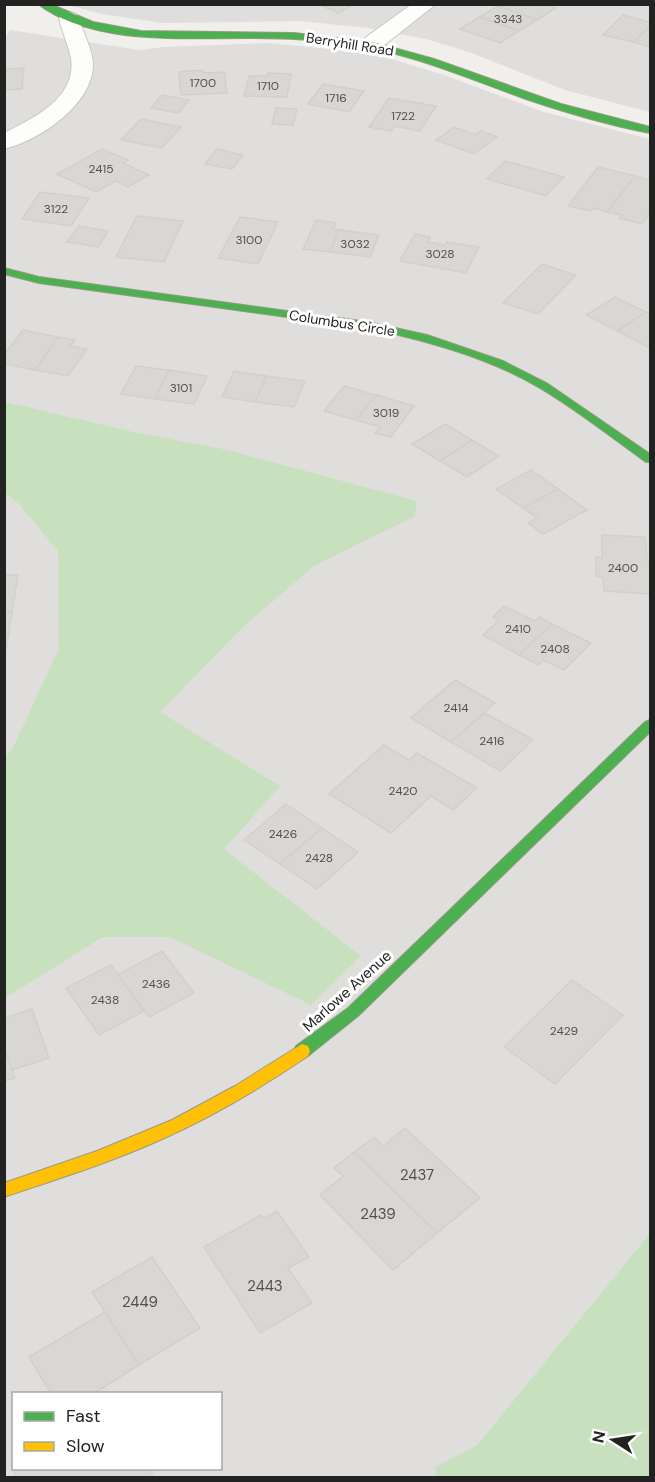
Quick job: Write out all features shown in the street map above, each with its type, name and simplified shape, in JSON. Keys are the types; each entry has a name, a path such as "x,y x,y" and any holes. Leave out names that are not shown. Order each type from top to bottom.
{"street":[{"name":"Berryhill Road","path":"42,4 69,18 101,27 152,35 306,36 370,45 416,55 531,97 651,130"},
{"path":"370,45 426,4"},
{"path":"4,142 47,121 71,98 81,75 82,65 69,18"},
{"name":"Columbus Circle","path":"4,271 39,280 368,325 423,337 499,363 544,386 618,434 651,459"},
{"name":"Marlowe Avenue","path":"4,1190 150,1138 240,1093 319,1040 354,1012 651,725"}],"shaded area":[{"path":"68,5 650,5 650,112 565,90 469,52 426,39 368,28 300,21 163,23 101,14"},
{"path":"10,30 139,50 269,43 372,53 444,75 544,112 650,139 650,1233 477,1445 436,1467 436,1477 5,1478 5,38"}],"green space":[{"path":"5,402 138,433 223,449 417,501 415,516 314,566 243,627 160,712 280,786 224,849 361,956 311,1005 170,937 103,937 5,998 5,757 13,748 59,648 58,551 19,504 5,493"},
{"path":"650,1233 650,1477 436,1477 435,1467 477,1445"}],"building":[{"path":"317,4 354,4 339,13"},
{"path":"500,4 545,4 556,8 537,20 498,6"},
{"path":"498,6 537,20 519,31 479,17"},
{"path":"623,15 650,22 650,26 634,42 603,35"},
{"path":"479,17 519,31 500,43 460,29"},
{"path":"650,26 650,47 634,42"},
{"path":"24,68 22,89 4,90 4,69"},
{"path":"203,70 204,73 224,72 227,93 181,95 179,72"},
{"path":"268,73 291,74 287,97 244,96 249,76 268,76"},
{"path":"323,84 364,91 349,112 308,104"},
{"path":"162,95 189,100 178,113 151,108"},
{"path":"389,98 436,106 420,131 394,126 391,131 369,127"},
{"path":"276,108 297,109 293,125 272,124"},
{"path":"141,119 181,127 162,148 121,140"},
{"path":"454,127 475,135 481,131 497,137 474,154 436,140"},
{"path":"102,149 128,160 123,163 149,175 128,187 116,181 96,192 57,174"},
{"path":"217,149 243,155 232,169 205,164"},
{"path":"505,161 564,177 546,196 487,179"},
{"path":"598,167 635,176 607,212 593,208 591,211 568,206"},
{"path":"635,176 650,180 650,213 642,224 619,218 622,215 607,212"},
{"path":"40,192 89,198 71,226 22,219"},
{"path":"137,216 183,221 164,262 116,257"},
{"path":"240,217 278,222 258,264 218,258"},
{"path":"316,220 336,223 333,229 339,230 330,252 303,249"},
{"path":"79,226 108,231 98,247 67,242"},
{"path":"339,230 379,235 370,257 330,252"},
{"path":"415,234 430,237 428,242 446,245 447,242 479,247 466,273 400,261"},
{"path":"542,264 576,275 538,314 503,303"},
{"path":"615,297 646,312 617,331 586,315"},
{"path":"646,312 650,314 650,348 617,331"},
{"path":"23,330 58,337 35,370 4,364 4,355"},
{"path":"58,337 75,340 70,346 87,349 68,376 35,370"},
{"path":"136,366 169,370 155,399 121,394"},
{"path":"169,370 207,376 194,404 155,399"},
{"path":"234,371 266,376 255,402 222,397"},
{"path":"266,376 305,381 294,407 255,402"},
{"path":"344,386 376,395 356,420 324,411"},
{"path":"376,395 414,406 391,437 375,433 380,427 356,420"},
{"path":"445,424 472,440 440,461 412,444"},
{"path":"472,440 499,456 467,477 440,461"},
{"path":"531,470 558,489 523,508 496,489"},
{"path":"558,489 587,510 543,534 528,523 537,518 523,508"},
{"path":"602,535 645,537 647,560 650,560 650,594 604,591 603,577 596,576 596,557 602,558"},
{"path":"4,575 18,575 12,612 4,612"},
{"path":"504,606 535,621 539,617 552,624 519,655 483,635 499,620 493,617"},
{"path":"4,612 12,612 6,649 4,649"},
{"path":"552,624 591,643 564,670 543,660 539,665 519,655"},
{"path":"455,680 495,703 451,742 411,718"},
{"path":"485,713 533,740 500,771 451,742"},
{"path":"384,745 409,760 417,753 477,788 453,810 431,796 391,833 329,794"},
{"path":"286,804 322,828 280,864 244,840"},
{"path":"322,828 358,852 317,889 280,864"},
{"path":"162,951 194,993 149,1017 117,975"},
{"path":"111,965 144,1011 99,1035 66,988"},
{"path":"572,980 623,1015 555,1084 504,1047"},
{"path":"32,1009 49,1058 12,1070 4,1048 4,1018"},
{"path":"4,1048 15,1078 4,1081"},
{"path":"405,1128 480,1198 437,1233 354,1152 374,1137 383,1146"},
{"path":"354,1152 437,1233 393,1270 320,1195 343,1176 334,1168"},
{"path":"277,1211 309,1257 288,1268 312,1303 260,1333 204,1247 261,1215 264,1218"},
{"path":"152,1257 200,1328 139,1365 92,1292"},
{"path":"105,1312 139,1365 96,1392 50,1392 29,1357"},
{"path":"15,1470 152,1470 152,1478 14,1478"}],"traffic: fast":[{"path":"42,4 66,16 115,30 167,35 294,36 372,45 431,61 557,106 650,130"},
{"path":"4,271 39,280 368,325 423,337 499,363 544,386 650,459"},
{"path":"302,1051 353,1012 650,725"}],"traffic: slow":[{"path":"4,1190 102,1157 178,1125 262,1078 302,1051"}]}
